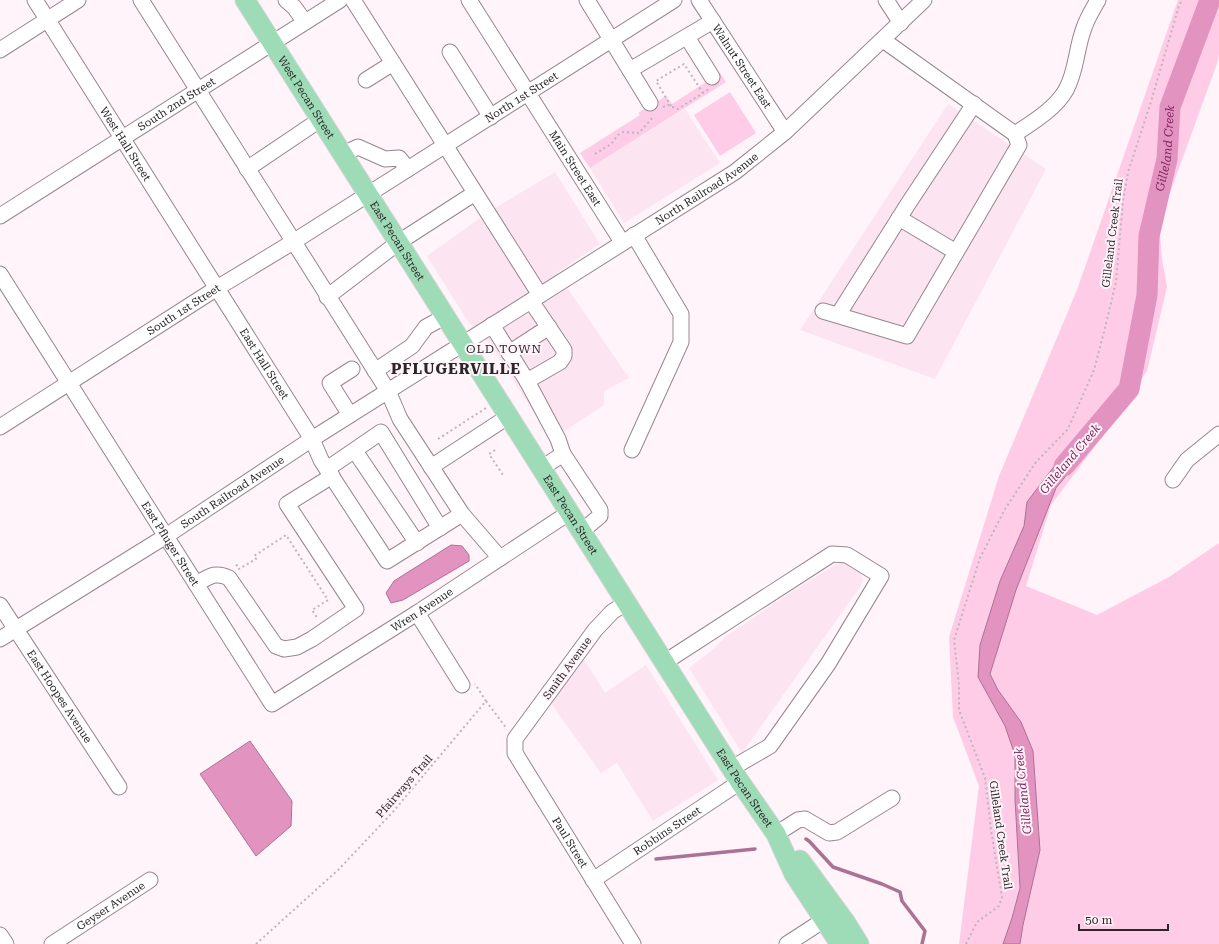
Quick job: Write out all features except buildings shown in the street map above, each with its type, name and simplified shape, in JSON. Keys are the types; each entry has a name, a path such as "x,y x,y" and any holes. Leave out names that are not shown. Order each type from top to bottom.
{"main road":[{"name":"West Pecan Street","path":"245,0 368,194"},
{"name":"East Pecan Street","path":"368,194 736,775 776,834 794,874 840,944"},
{"name":"East Pecan Street","path":"776,834 792,850 846,923 859,944"}],"street":[{"name":"West Hall Street","path":"35,0 217,288"},
{"path":"0,50 78,0"},
{"path":"141,0 327,297 388,391 400,419 462,514 500,558"},
{"name":"South 2nd Street","path":"0,216 340,0"},
{"path":"353,0 475,192 536,298 549,327 564,350 564,356 560,362 527,382"},
{"path":"587,0 650,104"},
{"name":"North 1st Street","path":"368,194 528,94 674,0"},
{"name":"Walnut Street East","path":"699,0 785,132"},
{"path":"886,0 901,22"},
{"name":"North Railroad Avenue","path":"463,343 735,172 785,132 924,0"},
{"path":"1015,134 1051,108 1065,91 1073,75 1084,28 1098,0"},
{"path":"292,2 305,22"},
{"name":"Main Street East","path":"474,2 528,94 681,314 681,342 632,450"},
{"path":"630,70 713,21"},
{"path":"687,37 710,83"},
{"path":"823,311 907,336 1019,145 1015,134 883,40"},
{"path":"450,52 491,117"},
{"path":"366,80 393,63"},
{"path":"838,315 899,218 974,104"},
{"path":"247,169 321,119"},
{"path":"343,154 358,147 385,159 399,158 408,169"},
{"path":"327,297 399,242 475,192"},
{"name":"South 1st Street","path":"0,427 217,288 368,194"},
{"path":"899,218 956,252"},
{"name":"East Pfluger Street","path":"0,274 272,704"},
{"name":"East Hall Street","path":"217,288 312,439 321,460 329,473 387,561 417,543"},
{"path":"375,371 412,346 426,327 446,316"},
{"path":"492,325 527,382 558,439 563,454 600,510 600,516 582,531"},
{"path":"509,353 549,327"},
{"name":"South Railroad Avenue","path":"0,639 166,536 312,439 463,343"},
{"path":"398,355 411,376"},
{"path":"350,415 330,383 352,369"},
{"path":"431,467 509,416"},
{"path":"196,584 215,574 222,574 229,578 276,646 284,649 298,647 356,609 287,504 381,432 440,528"},
{"path":"1174,480 1187,460 1219,434"},
{"path":"355,451 417,543 462,514"},
{"path":"542,468 563,454"},
{"name":"Wren Avenue","path":"272,704 417,613 570,512"},
{"name":"Robbins Street","path":"593,880 736,775 770,746 828,664 881,576 847,555 832,554 665,662"},
{"name":"Smith Avenue","path":"515,740 594,630 612,612 627,602"},
{"name":"East Hoopes Avenue","path":"0,605 118,787"},
{"path":"417,613 468,683"},
{"name":"Paul Street","path":"515,740 514,753 633,944"},
{"path":"776,834 798,820 805,819 829,833 837,832 892,798"},
{"name":"Geyser Avenue","path":"52,944 150,880"},
{"path":"787,944 824,920"},
{"path":"0,935 6,944"}],"path":[{"name":"Gilleland Creek Trail","path":"966,944 977,922 999,906 1002,897 991,830 985,778 959,710 959,685 954,640 980,558 1005,509 1036,462 1068,429 1094,370 1116,282 1123,201 1128,172 1150,105 1178,6 1182,0"},
{"path":"672,107 656,81 684,64 702,93"},
{"path":"595,154 611,144 618,135 623,132 639,132 664,106 668,105 678,109 702,93 710,83"},
{"path":"438,439 487,408"},
{"path":"495,450 489,454 503,475"},
{"path":"233,568 237,566 239,569 256,558 254,556 286,535 328,600 312,610 325,630"},
{"path":"468,683 486,701 515,740"},
{"name":"Pfairways Trail","path":"256,944 338,870 392,814 486,701"}],"shaded area":[{"path":"1178,0 1219,0 1219,52 1218,61 1159,223 1162,259 1167,287 1147,371 1102,437 1051,505 1026,586 1097,615 1169,577 1219,543 1219,944 959,944 979,786 953,717 949,637 999,476 1077,290"},
{"path":"720,73 726,82 590,168 580,153 640,115 638,113 666,96 672,104"},
{"path":"730,92 756,133 720,156 694,115"},
{"path":"948,104 1046,169 935,379 800,330"},
{"path":"685,109 720,163 624,223 590,168"},
{"path":"555,172 600,244 557,273 629,378 604,391 604,405 551,440 492,346 467,320 427,256 490,211"},
{"path":"844,563 861,574 863,580 860,587 742,753 689,668 716,647 724,638 785,596 836,564"},
{"path":"583,658 605,693 646,665 718,780 653,821 617,763 601,773 550,702"}],"water":[{"path":"1078,435 1086,451 1056,488 1016,590 990,674 998,690 1021,722 1033,751 1040,850 1020,944 1003,944 1020,888 1015,799 1015,755 1005,726 978,677 980,645 1000,581 1024,526 1027,502"},
{"path":"451,545 462,546 469,555 469,561 403,600 391,603 386,593 394,581"},
{"path":"250,741 292,801 291,826 256,856 200,774"}],"waterway":[{"name":"Gilleland Creek","path":"1064,466 1129,389 1147,295 1149,236 1167,159 1170,107 1210,0"},
{"path":"806,839 833,867 882,884 900,892 902,901 925,931 922,944"},
{"path":"656,859 755,849"}],"district":[{"name":"OLD TOWN","path":"504,349"},
{"name":"PFLUGERVILLE","path":"456,369"}]}
